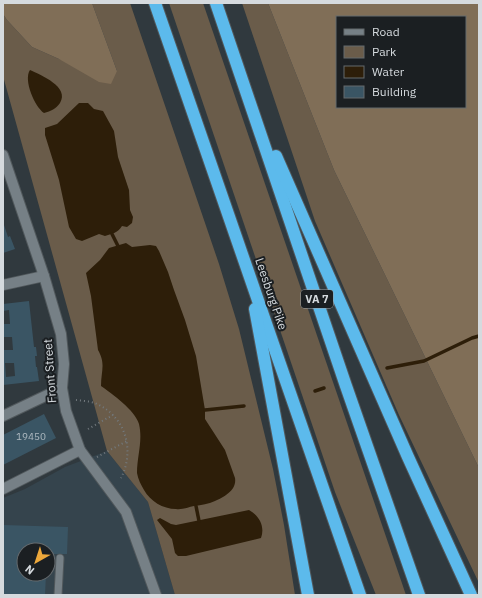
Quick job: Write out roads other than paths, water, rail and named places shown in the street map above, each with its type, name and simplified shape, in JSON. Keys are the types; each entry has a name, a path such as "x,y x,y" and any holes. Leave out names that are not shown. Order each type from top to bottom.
{"highway":[{"name":"Leesburg Pike","path":"155,3 360,595"},
{"name":"VA 7","path":"216,3 346,386 419,595"},
{"path":"244,82 408,457 471,595"},
{"path":"247,268 308,595"}],"street":[{"name":"Front Street","path":"3,155 44,276 61,334 64,364 62,388 66,411 80,450 126,512 156,595"},
{"path":"3,285 44,276"},
{"path":"3,416 62,388"},
{"path":"3,489 80,450"}],"lane":[{"path":"58,595 60,558"}],"water":[{"path":"30,70 53,82 61,92 62,97 60,103 53,110 44,113 37,105 29,86 28,74"},
{"path":"79,103 88,103 94,109 103,111 114,131 118,157 129,190 130,210 133,217 132,223 127,227 122,226 112,234 105,236 99,234 82,241 76,239 69,227 59,180 45,135 45,128 57,124"},
{"path":"126,243 132,247 150,245 156,246 168,272 185,320 196,356 205,410 205,419 225,450 235,478 234,486 229,492 210,503 183,509 171,509 157,504 150,498 142,486 137,473 140,430 137,419 128,408 101,386 102,359 98,350 91,296 86,273 100,260 109,248"},
{"path":"249,510 256,515 261,522 261,538 186,556 178,556 175,553 172,539 157,520 160,518 176,525"}],"waterway":[{"path":"112,234 118,246"},
{"path":"387,368 424,361 479,336"},
{"path":"315,391 324,388"},
{"path":"205,410 244,406"},
{"path":"196,506 199,521"}]}
